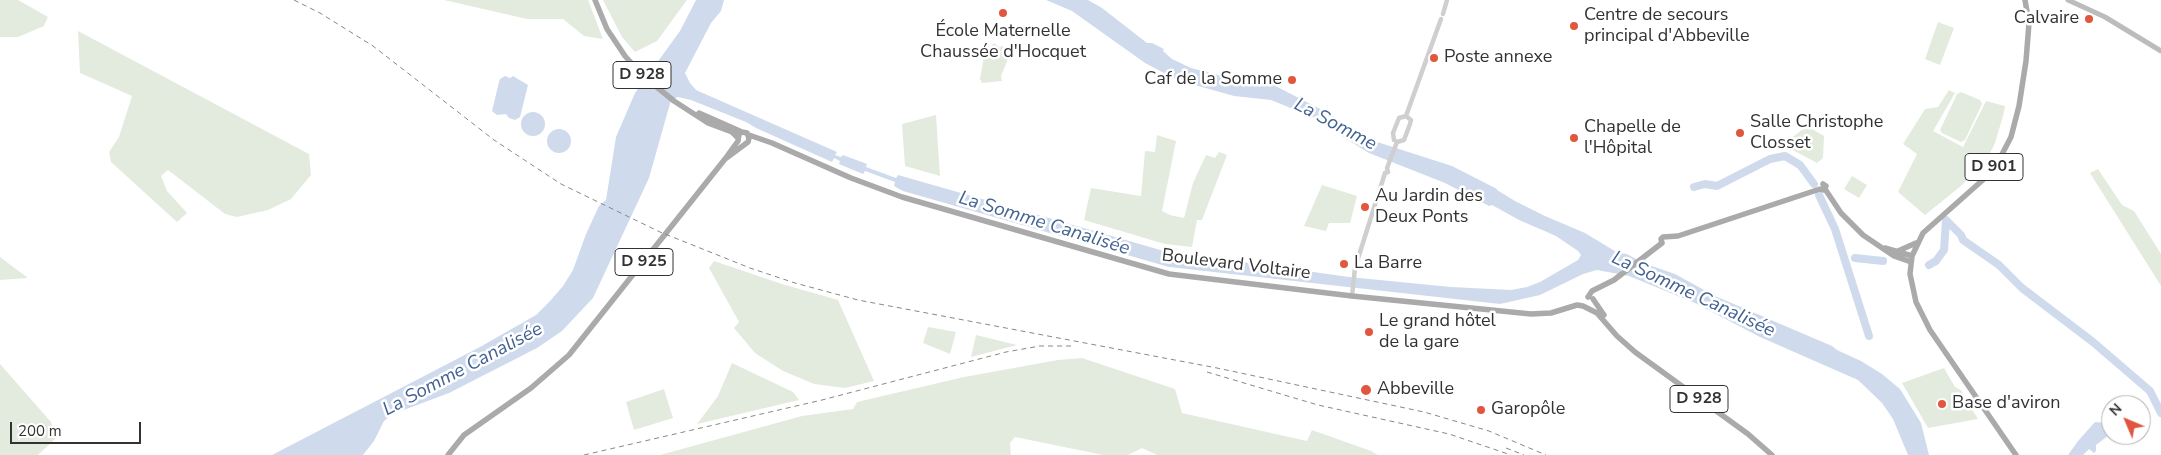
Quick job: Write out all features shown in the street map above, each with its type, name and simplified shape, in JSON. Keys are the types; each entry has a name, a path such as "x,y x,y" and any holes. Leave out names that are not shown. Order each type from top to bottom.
{"main road":[{"name":"D 928","path":"594,0 607,30 625,56 642,75 664,94 688,108 742,132"},
{"name":"D 901","path":"2016,455 1922,317 1912,290 1911,259 1918,241 1932,223 1985,178 2007,147 2019,106 2027,42 2029,23 2024,0"},
{"path":"2068,0 2098,14 2161,50"},
{"name":"D 928","path":"688,108 708,123 728,130 737,139"},
{"path":"742,132 747,140 740,143 737,139 742,132"},
{"name":"D 925","path":"726,159 737,139"},
{"name":"D 925","path":"448,455 464,435 531,388 569,355 726,159 747,140"},
{"name":"Boulevard Voltaire","path":"747,140 764,143 798,159 902,197 1169,274 1531,314 1551,313 1589,302"},
{"path":"1589,302 1592,291 1614,280 1665,241 1822,189 1848,221 1869,240 1894,256 1911,259"},
{"path":"1898,251 1918,241"},
{"path":"1880,246 1898,251 1911,259"},
{"name":"D 928","path":"1589,302 1624,343 1748,434 1772,455"}],"street":[{"path":"1406,116 1447,0"},
{"path":"1396,144 1404,140 1410,124 1411,120 1406,116"},
{"path":"1353,293 1355,271 1396,144 1393,133 1399,118 1406,116"}],"shaded area":[{"path":"0,0 18,0 48,17 44,26 18,37 0,37"},
{"path":"444,0 588,0 603,39 584,36 563,19 527,19"},
{"path":"603,0 687,0 657,41 635,52 622,37"},
{"path":"1938,22 1954,28 1940,65 1925,59"},
{"path":"78,31 309,154 311,175 291,199 268,210 237,217 225,214 168,170 161,176 167,191 187,213 177,222 111,162 109,152 119,137 132,96 80,73"},
{"path":"994,43 999,47 1003,46 1008,59 1001,76 1002,81 982,83 980,79 984,49 989,48"},
{"path":"1949,90 1955,93 1933,131 1963,147 1986,101 2005,106 1995,143 1986,161 1961,186 1925,215 1898,192 1917,154 1903,144 1925,109 1938,107"},
{"path":"1961,92 1980,100 1982,104 1965,140 1961,142 1942,133 1940,130 1957,94"},
{"path":"936,115 940,176 905,166 902,124"},
{"path":"1807,126 1824,136 1823,158 1817,163 1789,148 1787,145 1790,139"},
{"path":"1157,135 1176,141 1162,211 1170,215 1184,218 1193,183 1206,155 1215,158 1219,152 1227,155 1202,220 1197,220 1192,247 1165,244 1084,220 1091,188 1141,196 1145,151 1155,152"},
{"path":"2098,169 2122,205 2134,211 2161,254 2161,286 2090,173"},
{"path":"1852,176 1867,185 1859,198 1844,189"},
{"path":"1322,185 1357,196 1350,223 1329,223 1326,231 1304,226"},
{"path":"0,257 28,278 0,280"},
{"path":"714,261 782,284 838,300 874,381 845,388 814,384 783,371 755,353 734,328 739,322 709,268"},
{"path":"928,327 956,332 950,354 923,343"},
{"path":"976,335 1017,345 971,357"},
{"path":"1082,358 1175,389 1182,413 1307,441 1312,430 1378,455 1157,455 1142,448 1128,455 1103,455 1015,437 1010,443 1011,455 660,455 802,416 853,409 857,402 964,377 1058,360"},
{"path":"732,363 793,392 799,400 697,424 718,396"},
{"path":"0,364 51,422 55,439 38,455 0,455"},
{"name":"Base d'aviron","path":"1944,368 1955,387 1961,390 1978,419 1928,428 1902,383"},
{"path":"664,389 673,418 634,430 626,402"}],"water":[{"path":"696,0 724,0 721,11 711,23 685,73 696,90 837,152 835,155 841,157 843,155 867,164 866,167 896,178 898,175 1164,251 1349,277 1451,287 1511,290 1540,282 1578,260 1581,255 1556,236 1519,220 1492,205 1489,206 1445,183 1369,153 1340,135 1325,122 1271,100 1234,96 1177,80 1145,63 1072,11 1046,0 1088,0 1102,8 1147,43 1152,43 1164,49 1163,51 1172,59 1191,68 1230,78 1248,80 1260,78 1328,113 1371,140 1452,166 1497,189 1515,201 1585,233 1618,253 1627,254 1643,263 1675,274 1715,296 1832,346 1861,361 1882,374 1900,389 1921,423 1929,455 1908,455 1893,419 1882,403 1858,380 1760,337 1695,303 1629,276 1597,270 1583,274 1540,295 1500,304 1169,267 903,191 894,186 895,182 865,171 863,174 839,164 840,161 834,158 832,162 746,122 691,100 678,97 671,100 649,178 593,298 562,331 537,348 449,393 393,414 384,421 374,441 363,455 272,455 480,347 536,315 550,301 563,286 573,270 586,234 599,206 606,200 616,137 635,93 680,31"},
{"path":"505,76 510,78 513,76 528,85 520,117 515,120 509,118 506,114 497,115 492,111 500,79"},
{"path":"533,112 538,113 544,119 544,129 538,135 533,136 528,135 522,129 521,124 522,119 528,113"},
{"path":"559,129 564,130 570,136 570,146 564,152 559,153 554,152 548,146 547,141 548,136 554,130"},
{"path":"2095,422 2101,422 2101,441 2096,445 2094,453 2089,449 2083,455 2068,455"}],"waterway":[{"path":"1694,187 1705,184 1717,186 1770,159 1785,156 1800,165 1814,184"},
{"path":"1819,195 1835,229 1869,336"},
{"path":"1929,265 1936,261 1944,250 1946,220 1961,235 1963,240 1999,265 2022,288 2093,342 2150,391 2161,413"},
{"path":"1855,258 1883,261"}],"railway":[{"path":"294,0 320,13 373,46 494,140 561,184 660,232 750,268 795,283 858,300 1217,368 1424,412 1489,431 1546,455"},
{"path":"584,455 822,400 1006,352 1040,346 1071,346"},
{"path":"1207,372 1318,405 1449,434 1511,455"},
{"path":"1506,448 1524,455"}],"place":[{"name":"École Maternelle Chaussée d'Hocquet","path":"1003,13"},
{"name":"Calvaire","path":"2089,19"},
{"name":"Centre de secours principal d'Abbeville","path":"1574,26"},
{"name":"Poste annexe","path":"1434,58"},
{"name":"Caf de la Somme","path":"1292,80"},
{"name":"Salle Christophe Closset","path":"1740,133"},
{"name":"Chapelle de l'Hôpital","path":"1574,138"},
{"name":"Au Jardin des Deux Ponts","path":"1365,207"},
{"name":"La Barre","path":"1344,264"},
{"name":"Le grand hôtel de la gare","path":"1369,332"},
{"name":"Abbeville","path":"1366,390"},
{"name":"Base d'aviron","path":"1942,404"},
{"name":"Garopôle","path":"1481,410"}],"water label":[{"name":"La Somme","path":"1335,125"},
{"name":"La Somme Canalisée","path":"1044,224"},
{"name":"La Somme Canalisée","path":"1693,295"},
{"name":"La Somme Canalisée","path":"463,370"}]}
